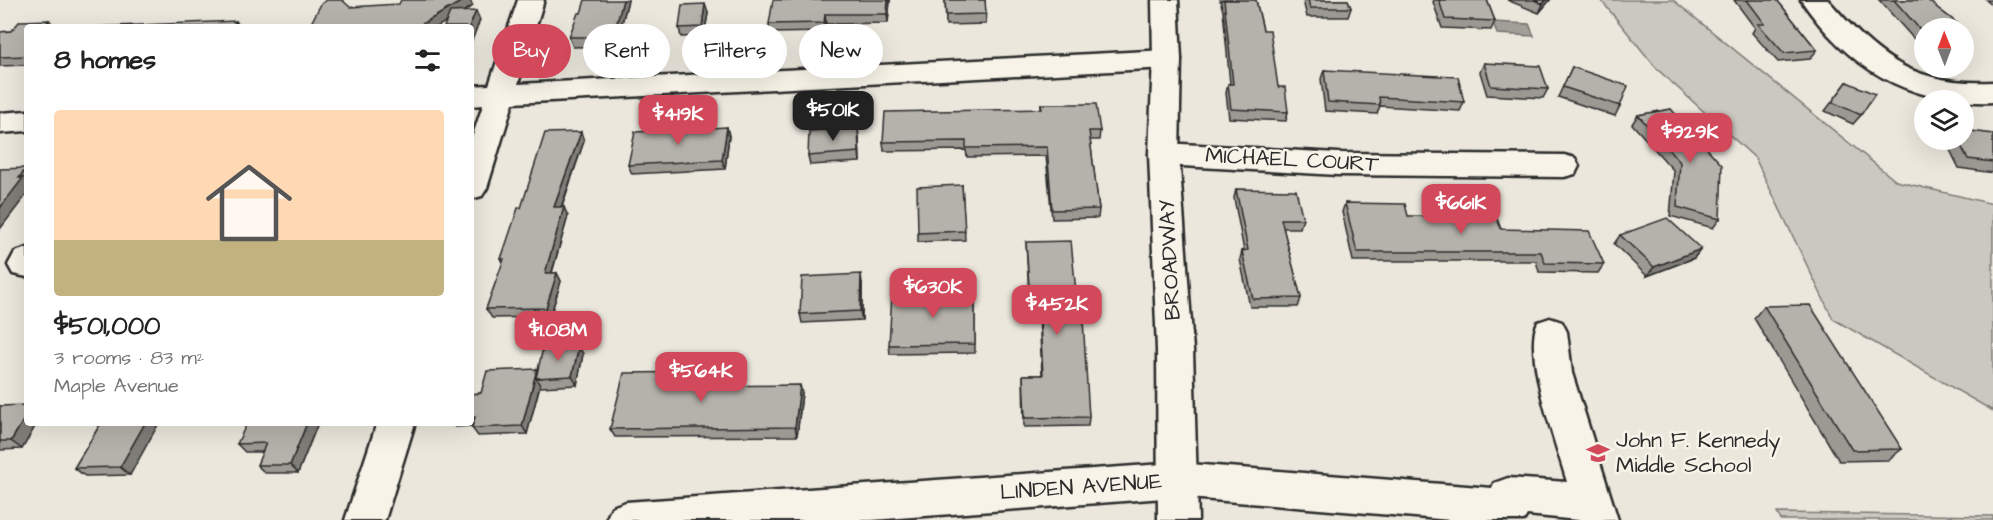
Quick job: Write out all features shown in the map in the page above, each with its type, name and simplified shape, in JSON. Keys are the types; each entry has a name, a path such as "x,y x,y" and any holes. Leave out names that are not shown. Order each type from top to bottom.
{"street":[{"path":"474,179 531,0"},
{"name":"BROADWAY","path":"1165,0 1167,58 1164,154 1175,350 1178,520"},
{"path":"1814,0 1862,52 1889,69 1948,91 1969,94 1993,92"},
{"path":"474,96 1167,58"},
{"path":"0,123 24,121"},
{"name":"MICHAEL COURT","path":"1164,154 1338,165 1564,166"},
{"path":"1550,332 1554,373 1595,511"},
{"path":"365,520 395,426"},
{"name":"LINDEN AVENUE","path":"626,520 1177,480 1510,507 1508,496 1595,511"}],"shaded area":[{"path":"1601,0 1673,0 1896,181 1993,204 1993,411 1833,319 1755,158 1657,69"},
{"path":"1493,22 1529,24 1534,36 1497,34"},
{"path":"1777,513 1993,516 1993,520 1781,520"}],"building":[{"path":"327,0 342,0 350,7 399,4 401,0 464,0 422,24 311,24 321,4"},
{"path":"585,0 623,0 617,24 583,24 583,37 571,37 578,13 581,13"},
{"path":"773,0 888,0 887,14 825,14 824,23 769,24"},
{"path":"945,0 985,0 986,14 946,15"},
{"path":"1224,0 1256,0 1263,30 1270,30 1278,87 1285,87 1288,112 1231,109 1228,84 1233,84"},
{"path":"1308,0 1348,0 1351,8 1310,8"},
{"path":"1439,0 1487,0 1495,21 1445,19"},
{"path":"1534,0 1546,0 1543,4"},
{"path":"1747,0 1777,0 1817,50 1784,53 1758,24 1765,24"},
{"path":"1894,0 1927,0 1950,18 1914,18 1914,23"},
{"path":"705,4 702,24 682,24 682,28 679,28 682,5"},
{"path":"476,11 470,24 445,24 450,12"},
{"path":"49,20 46,24 24,24 24,56 0,57 0,32 11,31 20,21"},
{"path":"236,21 234,24 163,24"},
{"path":"1484,63 1540,66 1548,89 1491,86"},
{"path":"1572,67 1628,86 1620,106 1563,87"},
{"path":"1324,70 1458,77 1464,102 1379,97 1380,105 1328,102"},
{"path":"1847,82 1875,94 1861,115 1832,102"},
{"path":"1041,104 1096,104 1100,131 1089,131 1099,209 1052,210 1047,147 966,148 966,141 883,142 885,112 1042,109"},
{"path":"1671,109 1722,165 1720,219 1677,207 1680,162 1638,115"},
{"path":"727,127 722,160 628,165 635,132"},
{"path":"858,128 859,152 808,156 809,131"},
{"path":"1974,131 1993,134 1993,162 1968,159 1963,150 1974,150"},
{"path":"581,132 554,207 564,207 545,273 557,273 546,308 486,309 545,133"},
{"path":"24,168 19,178 23,178 0,208 0,169"},
{"path":"962,185 965,231 918,233 917,187"},
{"path":"1236,189 1296,190 1303,219 1281,219 1301,298 1253,299 1242,251 1248,250"},
{"path":"1345,203 1405,204 1408,216 1496,216 1501,229 1589,231 1604,264 1545,263 1541,252 1357,252"},
{"path":"1667,218 1701,249 1654,267 1620,235"},
{"path":"1071,241 1077,303 1082,303 1089,417 1025,418 1023,375 1043,375 1038,286 1029,286 1026,242"},
{"path":"861,274 860,311 800,314 802,277"},
{"path":"975,293 975,344 889,345 892,294"},
{"path":"1810,305 1902,449 1852,450 1764,306"},
{"path":"579,346 572,376 536,378 543,348"},
{"path":"537,369 522,426 472,428 475,417 474,394 481,393 487,371"},
{"path":"707,372 705,386 800,385 795,427 610,429 624,373"},
{"path":"24,405 24,419 11,441 0,441 0,406"},
{"path":"99,426 143,426 120,467 74,468"},
{"path":"246,426 306,426 290,465 257,465 266,443 237,444"}],"place":[{"name":"John F. Kennedy Middle School","path":"1598,453"}]}
